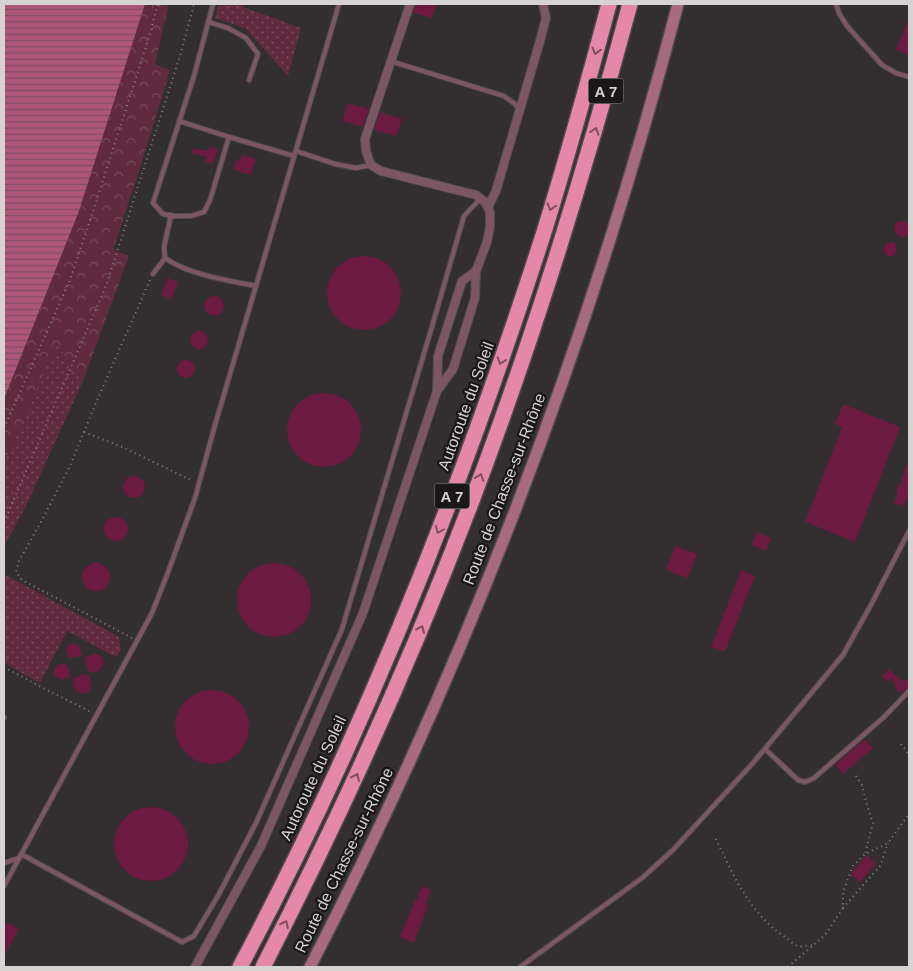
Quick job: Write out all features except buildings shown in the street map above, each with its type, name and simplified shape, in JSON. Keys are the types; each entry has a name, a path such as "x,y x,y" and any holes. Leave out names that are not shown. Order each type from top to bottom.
{"highway":[{"name":"Autoroute du Soleil","path":"240,965 295,858 349,744 399,630 452,496 489,396 543,235 609,4"},
{"name":"A 7","path":"263,967 373,739 473,498 513,388 565,231 630,4"}],"main road":[{"name":"Route de Chasse-sur-Rhône","path":"310,967 412,755 471,620 501,545 563,379 596,279 638,144 678,4"}],"street":[{"path":"410,4 365,139 366,151 371,165 380,170 476,195 485,202 490,212 487,242 476,271 475,298 453,370 437,391"},
{"path":"488,207 496,191 546,18 543,4"},
{"path":"196,967 261,846 363,613 437,391 438,356 462,281 476,271"}],"lane":[{"path":"213,4 194,76 153,203 163,214 191,216 204,212 210,200 229,137"},
{"path":"4,886 152,613 161,590 195,498 339,4"},
{"path":"836,4 847,26 882,65 896,73 909,77"},
{"path":"208,22 228,28 246,38 258,54 249,80"},
{"path":"390,61 504,96 520,110"},
{"path":"179,121 229,137 336,164 356,168 371,165"},
{"path":"20,856 182,942 194,936 256,822 342,629 429,340 464,216 481,198"},
{"path":"153,274 165,258 164,247 172,216"},
{"path":"165,258 176,266 223,280 256,286"},
{"path":"520,967 642,878 679,843 765,749 843,655 908,534"},
{"path":"765,749 798,780 805,782 814,778 884,717 909,690"},
{"path":"4,863 20,856"}],"path":[{"path":"4,428 70,280 139,69 158,4"},
{"path":"4,522 106,286 180,56 194,4"},
{"path":"137,641 22,580 16,572 19,561 70,466 153,274"},
{"path":"84,432 122,447 198,484"},
{"path":"4,667 97,715"},
{"path":"901,744 909,754"},
{"path":"856,776 862,785 873,823 866,854"},
{"path":"789,967 825,935 843,908 880,866 888,843 909,814"},
{"path":"716,839 734,878 749,902 779,934 798,946 814,945"},
{"path":"843,908 843,892 853,866 866,854 888,843"}],"green space":[{"path":"145,4 169,4 155,64 170,70 113,250 129,256 83,381 57,344 4,462 4,399 79,211"},
{"path":"219,4 244,4 243,7 301,28 288,76 245,28 215,18"},
{"path":"57,343 83,381 26,506 4,546 4,462"},
{"path":"4,574 119,637 121,650 116,657 67,631 40,683 4,663"}],"shaded area":[{"path":"4,4 145,4 79,211 4,399"}]}
